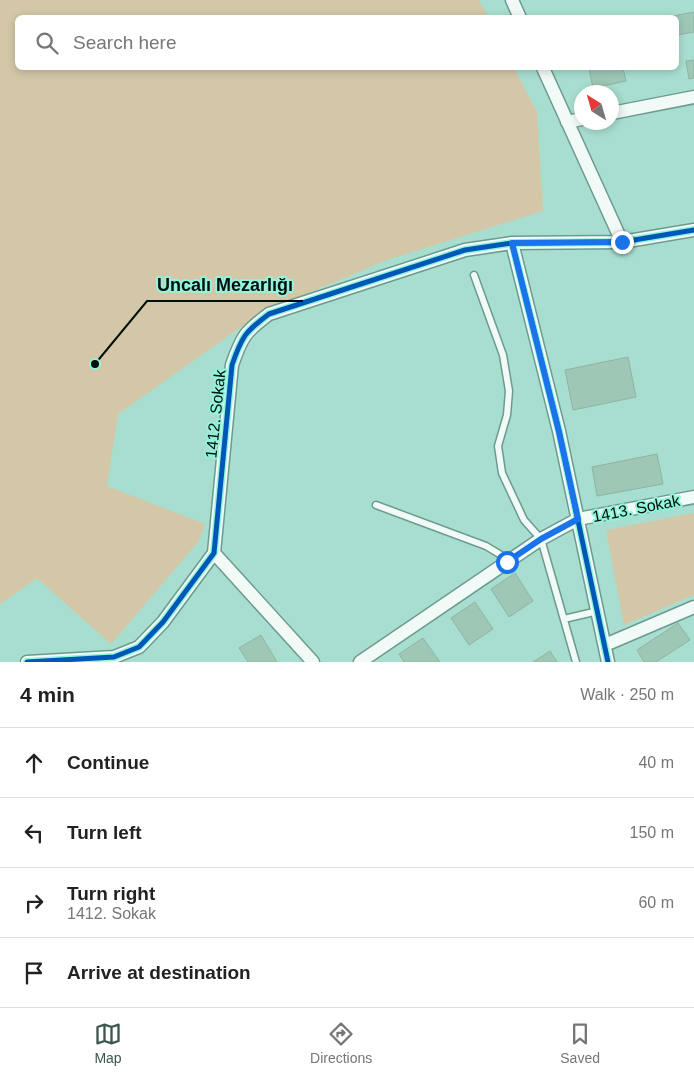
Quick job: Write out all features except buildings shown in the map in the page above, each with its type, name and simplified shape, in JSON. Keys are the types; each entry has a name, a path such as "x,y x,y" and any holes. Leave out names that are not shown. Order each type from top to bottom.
{"street":[{"path":"512,0 519,15"},
{"path":"544,70 622,242"},
{"path":"619,112 694,97"},
{"path":"567,122 574,121"},
{"name":"1412. Sokak","path":"214,553 232,365 240,340 253,326 269,314 465,250 512,243 622,242 694,230"},
{"path":"512,243 557,422 608,662"},
{"name":"1413. Sokak","path":"360,662 541,539 578,519 694,497"},
{"path":"27,662 132,656 163,622 214,553 313,662"},
{"path":"605,645 694,607"}],"lane":[{"path":"474,275 503,355 509,392 507,415 498,446 502,473 524,520 541,539 576,662"},
{"path":"376,505 486,546 501,555 507,562"},
{"path":"564,619 598,610"}],"shaded area":[{"path":"0,0 479,0 487,15 15,15 15,70 515,70 537,112 543,211 387,260 261,313 118,414 107,486 205,524 199,541 111,644 37,578 0,604"},
{"path":"694,513 694,595 624,625 606,530"}],"cycle path":[{"path":"27,662 114,657 139,647 163,622 214,553 232,365 245,335 254,325 269,314 465,250 512,243 622,242 694,230"},
{"path":"512,243 559,431 608,662"}],"place":[{"name":"Uncalı Mezarlığı","path":"95,364"}],"route":[{"path":"507,562 541,539 578,519 559,432 512,243 622,242"}]}
